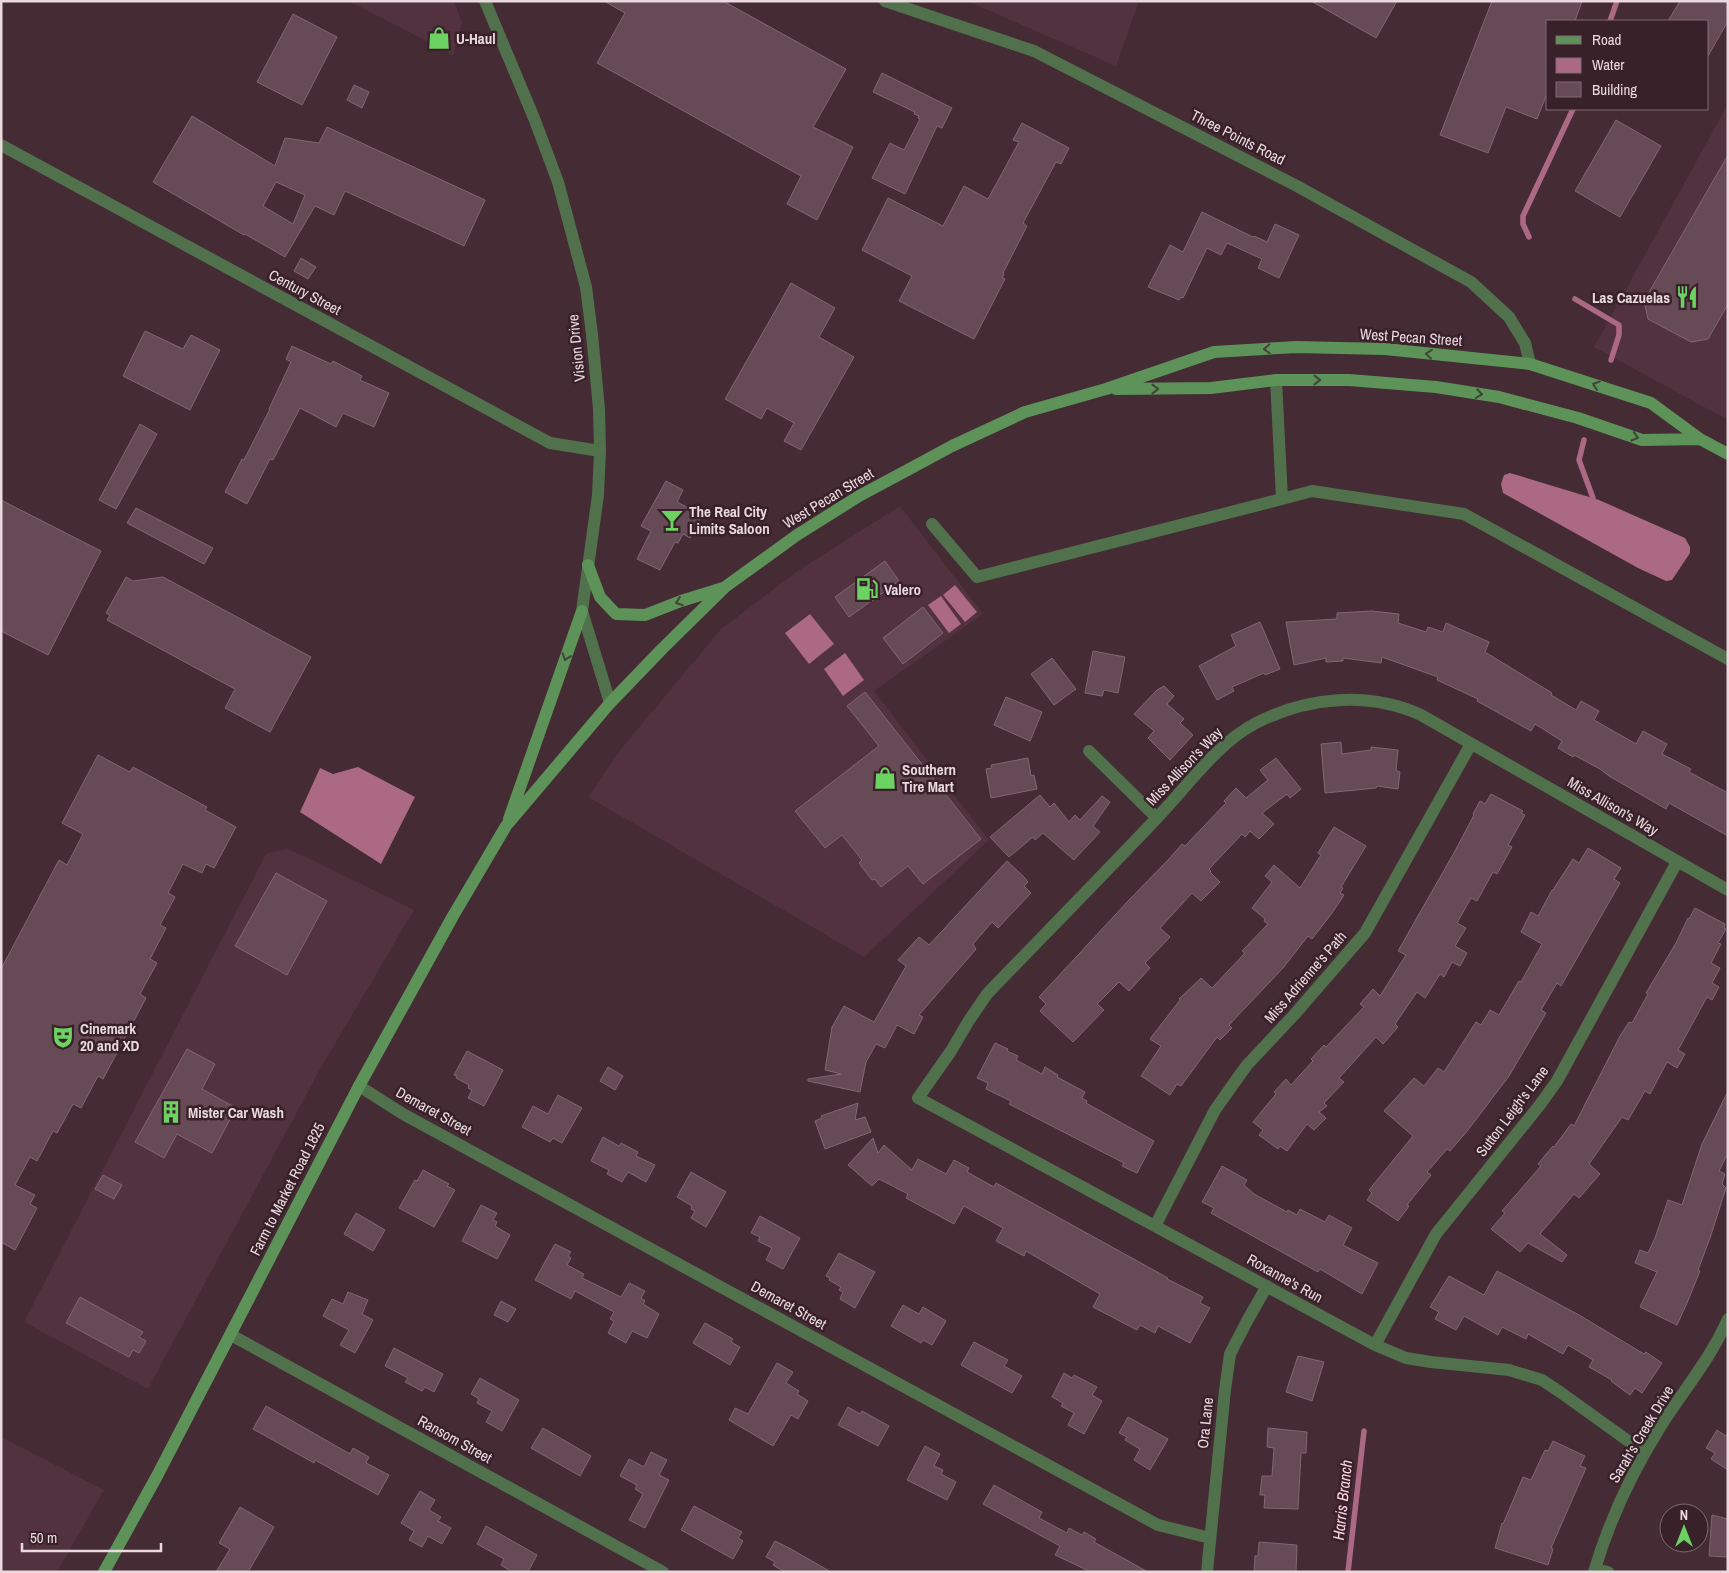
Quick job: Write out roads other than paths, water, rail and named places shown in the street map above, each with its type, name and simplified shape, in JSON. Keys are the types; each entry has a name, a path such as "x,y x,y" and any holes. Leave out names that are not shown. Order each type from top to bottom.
{"main road":[{"name":"West Pecan Street","path":"506,826 610,703 725,587 796,535 859,496 952,446 1025,412 1106,389 1214,352 1296,348 1385,349 1530,364 1651,403 1700,439 1728,454"},
{"name":"West Pecan Street","path":"1106,389 1211,388 1276,380 1350,380 1436,387 1499,397 1578,418 1642,440 1700,439"},
{"path":"588,565 600,598 616,614 646,615 681,600 725,587"},
{"path":"506,826 582,611"},
{"name":"Farm to Market Road 1825","path":"104,1572 157,1476 359,1086 453,916 506,826"}],"street":[{"name":"Vision Drive","path":"485,1 534,118 558,182 586,287 592,334 600,451 598,495 582,611 610,703"},
{"name":"Three Points Road","path":"885,1 1034,51 1295,185 1471,282 1509,317 1525,343 1530,364"},
{"name":"Century Street","path":"1,145 550,443 600,451"},
{"path":"1276,380 1282,499"},
{"path":"932,524 977,577 1312,491 1464,514 1728,660"},
{"name":"Miss Allison's Way","path":"918,1098 951,1051 987,994 1157,818 1218,751 1236,735 1256,723 1282,711 1301,706 1340,699 1375,701 1408,709 1728,890"},
{"name":"Miss Adrienne's Path","path":"1156,1226 1215,1110 1234,1083 1247,1065 1294,1015 1365,933 1471,744"},
{"path":"1089,751 1157,818"},
{"name":"Sutton Leigh's Lane","path":"1375,1345 1436,1234 1539,1106 1556,1081 1678,862"},
{"name":"Demaret Street","path":"359,1086 404,1114 1158,1525 1210,1538"},
{"name":"Roxanne's Run","path":"918,1098 1375,1345 1406,1358 1509,1370 1542,1380 1645,1453"},
{"name":"Ora Lane","path":"1207,1572 1230,1354 1267,1286"},
{"name":"Sarah's Creek Drive","path":"1594,1570 1611,1521 1626,1488 1660,1428 1708,1359 1728,1319"},
{"name":"Ransom Street","path":"230,1335 663,1572"},
{"path":"1594,1570 1608,1572"}],"water":[{"path":"1510,473 1599,500 1685,538 1690,547 1690,553 1672,580 1666,581 1638,568 1503,493 1501,484 1504,475"},
{"path":"955,585 977,612 965,622 943,595"},
{"path":"941,596 961,624 949,633 928,605"},
{"path":"810,614 834,644 809,664 785,633"},
{"path":"845,653 864,680 843,696 824,669"},
{"path":"358,767 415,797 381,864 300,812 320,768 333,774"}],"waterway":[{"path":"1610,20 1617,1"},
{"path":"1529,237 1523,224 1523,216 1573,110"},
{"path":"1575,299 1619,325 1619,335 1611,360"},
{"path":"1584,440 1579,460 1593,498"},
{"name":"Harris Branch","path":"1348,1572 1364,1431"}],"place":[{"name":"U-Haul","path":"439,38"},
{"name":"Las Cazuelas","path":"1687,297"},
{"name":"The Real City Limits Saloon","path":"672,520"},
{"name":"Valero","path":"867,589"},
{"name":"Southern Tire Mart","path":"885,778"},
{"name":"Cinemark 20 and XD","path":"63,1037"},
{"name":"Mister Car Wash","path":"171,1112"}]}
